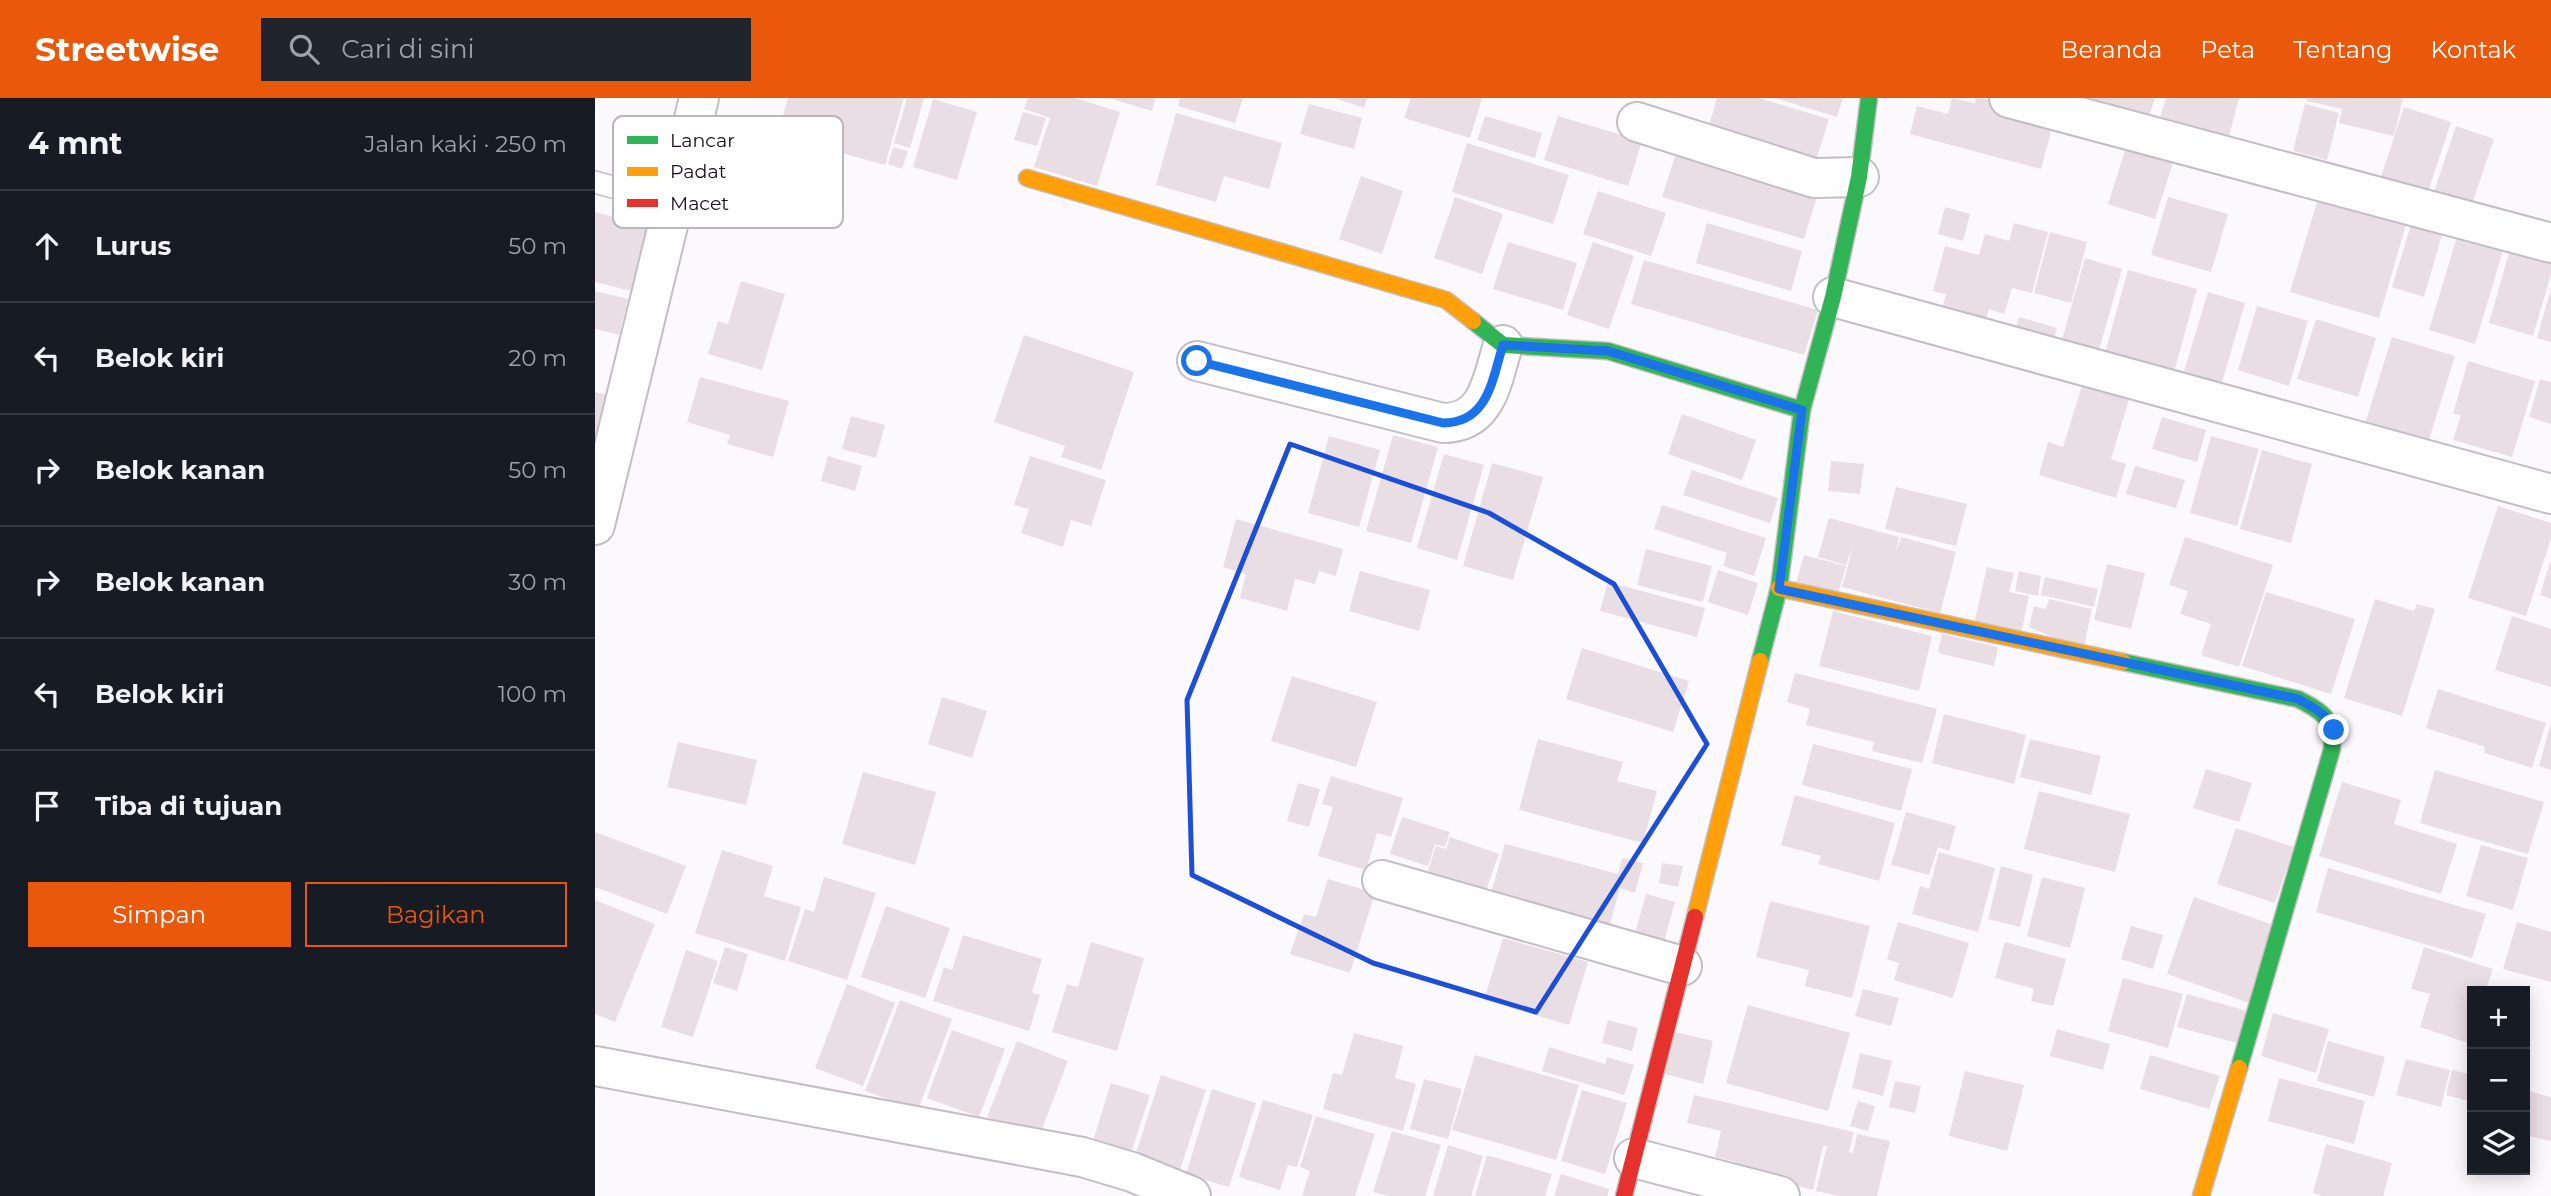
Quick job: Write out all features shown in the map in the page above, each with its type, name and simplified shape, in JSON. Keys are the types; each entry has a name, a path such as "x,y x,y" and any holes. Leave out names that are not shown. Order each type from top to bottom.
{"street":[{"path":"695,116 699,98"},
{"path":"1624,1196 1779,589 1802,410 1833,296 1859,177 1869,98"},
{"path":"2009,98 2551,243"},
{"path":"1637,122 1814,178 1859,177"},
{"path":"1027,178 1446,300 1503,345 1608,351 1802,410"},
{"path":"595,525 668,228"},
{"path":"1833,296 2551,494"},
{"path":"1197,361 1443,423 1453,423 1466,420 1483,403 1503,345"},
{"path":"1779,589 2298,699 2329,719 2334,730 2332,749 2201,1196"},
{"path":"1382,880 1682,966"},
{"path":"595,1066 1082,1157 1132,1172 1191,1196"},
{"path":"1634,1158 1780,1196"}],"lane":[{"path":"595,182 613,187"}],"highlighted area":[{"path":"1290,444 1489,513 1614,584 1707,744 1536,1012 1373,963 1192,875 1187,700"}],"building":[{"path":"788,98 904,98 885,165 843,153 843,116 783,116"},
{"path":"907,98 924,98 910,148 894,143"},
{"path":"1028,98 1075,98 1120,112 1097,186 1034,167 1050,118 1024,109"},
{"path":"1109,98 1155,98 1152,111"},
{"path":"1180,98 1243,98 1235,123 1178,106"},
{"path":"1335,98 1367,98 1364,108"},
{"path":"1411,98 1482,98 1470,138 1404,118"},
{"path":"1717,98 1759,98 1829,119 1814,167 1706,136"},
{"path":"1775,98 1843,98 1837,117"},
{"path":"1952,98 1975,103 1976,98 1981,98 2055,117 2041,169 1910,134 1917,106 1948,114"},
{"path":"2091,98 2155,98 2147,123 2108,111 2110,104"},
{"path":"2166,98 2239,98 2227,144 2158,125"},
{"path":"2307,98 2403,98 2394,136 2339,123 2342,109 2307,101"},
{"path":"933,99 977,112 957,180 913,167"},
{"path":"1309,104 1362,118 1354,149 1300,134"},
{"path":"2305,104 2339,113 2327,160 2293,151"},
{"path":"2404,107 2451,122 2424,204 2377,189"},
{"path":"1023,112 1046,118 1037,146 1014,140"},
{"path":"1176,113 1282,143 1269,189 1224,176 1216,202 1156,185"},
{"path":"1485,116 1542,133 1535,158 1477,140"},
{"path":"1558,116 1642,141 1628,186 1544,160"},
{"path":"2456,126 2494,139 2471,207 2433,195"},
{"path":"2130,135 2177,150 2155,219 2108,204"},
{"path":"1467,143 1569,175 1553,224 1452,192"},
{"path":"893,147 908,151 902,169 888,164"},
{"path":"1678,147 1819,190 1804,239 1662,197"},
{"path":"1361,176 1403,191 1382,254 1339,239"},
{"path":"1598,191 1666,213 1651,256 1583,234"},
{"path":"2320,192 2408,218 2379,318 2290,292"},
{"path":"1455,197 1503,214 1482,274 1434,258"},
{"path":"2168,197 2228,214 2211,272 2151,255"},
{"path":"1945,207 1970,214 1963,241 1938,234"},
{"path":"595,212 613,217 613,228 648,228 631,291 595,282"},
{"path":"2413,218 2444,228 2424,297 2392,287"},
{"path":"1707,223 1802,251 1791,291 1696,263"},
{"path":"2014,223 2048,232 2032,293 2012,288 2004,314 1989,309 1985,322 1942,310 1946,294 1933,291 1945,246 1979,255 1985,234 2009,241"},
{"path":"2459,230 2505,244 2475,344 2429,330"},
{"path":"2050,232 2087,242 2071,303 2034,293"},
{"path":"1508,242 1577,263 1563,310 1493,289"},
{"path":"1593,242 1634,256 1609,329 1567,315"},
{"path":"2512,242 2551,254 2551,274 2533,336 2489,323"},
{"path":"2085,258 2122,269 2099,350 2062,340"},
{"path":"1644,260 1818,310 1804,355 1631,304"},
{"path":"2128,270 2197,289 2174,372 2105,353"},
{"path":"741,281 785,294 762,370 708,354 718,321 728,324"},
{"path":"595,291 628,299 619,335 595,329"},
{"path":"2208,292 2245,303 2221,386 2183,375"},
{"path":"2551,292 2551,342 2537,338"},
{"path":"2257,306 2308,321 2289,386 2238,370"},
{"path":"2019,317 2057,328 2052,347 2013,337"},
{"path":"2316,319 2376,338 2358,397 2297,379"},
{"path":"1024,335 1134,372 1101,470 1061,457 1065,446 994,422"},
{"path":"2392,337 2455,356 2428,443 2365,424"},
{"path":"2468,361 2535,381 2512,457 2453,440 2461,415 2453,414"},
{"path":"700,377 789,401 773,457 727,444 730,435 687,422"},
{"path":"2084,379 2131,393 2111,459 2126,464 2116,498 2039,475 2048,442 2063,447"},
{"path":"2540,379 2551,382 2551,424 2529,417"},
{"path":"595,392 624,399 595,500"},
{"path":"1682,414 1756,440 1742,480 1668,454"},
{"path":"851,416 885,425 876,458 842,449"},
{"path":"2162,417 2206,430 2197,462 2152,449"},
{"path":"1393,435 1438,447 1411,543 1366,531"},
{"path":"1329,436 1380,450 1359,527 1308,513"},
{"path":"2211,436 2259,449 2237,526 2190,513"},
{"path":"2262,450 2312,464 2291,543 2240,529"},
{"path":"1444,454 1484,465 1457,560 1417,548"},
{"path":"828,456 862,466 855,491 821,481"},
{"path":"1030,456 1106,480 1091,526 1071,520 1063,547 1021,533 1029,509 1014,505"},
{"path":"1831,461 1864,464 1860,494 1828,491"},
{"path":"1492,463 1543,477 1513,580 1463,566"},
{"path":"2135,466 2185,480 2176,508 2126,494"},
{"path":"1692,470 1778,498 1770,523 1683,495"},
{"path":"1896,487 1967,504 1956,546 1885,529"},
{"path":"1662,505 1766,538 1754,576 1723,566 1727,553 1654,529"},
{"path":"2498,506 2551,523 2551,538 2526,616 2468,598"},
{"path":"1829,518 1899,537 1896,553 1901,537 1956,552 1940,613 1842,587 1853,546 1846,565 1818,557"},
{"path":"1236,519 1343,549 1336,576 1319,571 1315,584 1295,579 1287,611 1240,598 1246,574 1223,567"},
{"path":"2185,537 2273,565 2239,667 2201,655 2211,624 2180,614 2188,591 2169,585"},
{"path":"1646,549 1712,566 1703,602 1637,585"},
{"path":"1804,555 1846,566 1837,598 1795,587"},
{"path":"2551,562 2551,599 2540,595"},
{"path":"2107,564 2145,573 2131,629 2094,620"},
{"path":"1987,567 2014,573 2009,592 2029,596 2021,634 1974,624"},
{"path":"1718,570 1758,583 1748,615 1708,602"},
{"path":"1360,571 1430,590 1419,631 1349,611"},
{"path":"2019,571 2041,576 2038,596 2015,591"},
{"path":"2045,577 2098,589 2094,607 2041,595"},
{"path":"1608,582 1705,608 1697,637 1600,611"},
{"path":"2266,592 2355,619 2331,694 2242,666"},
{"path":"2049,599 2092,609 2083,651 2029,627 2034,606 2046,609"},
{"path":"2375,599 2414,611 2417,604 2435,609 2402,716 2344,698"},
{"path":"1833,611 1932,636 1919,691 1819,666"},
{"path":"2512,616 2551,629 2551,687 2495,670"},
{"path":"1942,634 1998,647 1994,666 1938,653"},
{"path":"1582,648 1689,681 1673,732 1566,699"},
{"path":"1795,673 1937,709 1922,763 1872,751 1874,742 1806,725 1810,709 1787,702"},
{"path":"1292,676 1377,702 1356,767 1271,741"},
{"path":"2438,689 2546,723 2532,768 2484,753 2485,747 2426,728"},
{"path":"942,697 987,711 972,758 928,744"},
{"path":"1944,714 2026,735 2014,784 1932,763"},
{"path":"2551,726 2551,770 2539,766"},
{"path":"1538,739 1623,762 1617,781 1657,791 1643,843 1519,810"},
{"path":"2030,739 2101,756 2091,795 2020,777"},
{"path":"678,742 757,760 746,805 667,787"},
{"path":"1813,744 1912,769 1901,811 1802,785"},
{"path":"2206,769 2252,783 2239,822 2193,808"},
{"path":"2435,770 2544,802 2528,854 2420,823"},
{"path":"863,772 936,792 915,865 842,844"},
{"path":"1331,776 1403,798 1391,837 1377,833 1366,870 1318,856 1333,807 1322,804"},
{"path":"2342,782 2401,800 2394,824 2457,844 2441,894 2319,856"},
{"path":"1298,783 1320,789 1309,827 1287,821"},
{"path":"2039,791 2130,814 2115,872 2024,849"},
{"path":"1795,795 1895,823 1879,881 1818,864 1821,856 1781,845"},
{"path":"1906,812 1956,826 1949,851 1938,847 1929,875 1891,865"},
{"path":"1402,817 1450,832 1445,847 1435,844 1428,866 1390,854"},
{"path":"2236,828 2294,847 2275,903 2217,884"},
{"path":"595,832 686,866 667,914 595,887"},
{"path":"1450,837 1499,854 1485,893 1427,874 1436,846 1446,849"},
{"path":"1505,844 1618,874 1622,858 1643,863 1635,893 1620,888 1609,928 1490,896"},
{"path":"2481,845 2528,858 2513,910 2466,896"},
{"path":"722,850 773,866 764,896 801,907 785,961 695,933"},
{"path":"1939,852 1995,868 1978,932 1912,914 1920,886 1929,889"},
{"path":"1662,863 1683,866 1678,887 1659,883"},
{"path":"2001,866 2033,875 2020,927 1988,919"},
{"path":"2328,868 2486,914 2472,958 2316,912"},
{"path":"824,877 876,893 847,980 788,961 805,909 814,912"},
{"path":"2042,877 2085,888 2070,948 2027,936"},
{"path":"1328,879 1375,893 1350,973 1290,954 1304,914 1316,917"},
{"path":"1646,894 1675,902 1661,952 1632,944"},
{"path":"2194,897 2276,926 2249,1003 2167,974"},
{"path":"595,900 655,924 615,1022 595,1014"},
{"path":"1770,901 1870,926 1852,998 1805,986 1809,970 1756,957"},
{"path":"886,906 950,928 925,998 861,977"},
{"path":"1898,922 1969,943 1953,998 1894,980 1899,963 1887,959"},
{"path":"2517,922 2551,932 2551,982 2503,969"},
{"path":"2131,926 2163,935 2153,969 2121,959"},
{"path":"963,935 1042,959 1032,992 1040,995 1029,1031 933,1001 944,967 952,970"},
{"path":"1503,938 1588,962 1569,1025 1484,1000"},
{"path":"1091,942 1144,958 1117,1051 1052,1032 1067,984 1078,987"},
{"path":"2005,942 2066,959 2053,1006 2031,1001 2034,989 1995,978"},
{"path":"725,947 748,954 737,991 713,983"},
{"path":"2424,947 2493,969 2487,986 2467,986 2467,1043 2420,1027 2430,994 2411,989"},
{"path":"686,950 718,961 693,1037 661,1027"},
{"path":"2123,978 2183,994 2168,1048 2108,1031"},
{"path":"847,984 895,1003 863,1086 815,1068"},
{"path":"1863,989 1899,998 1891,1026 1855,1016"},
{"path":"2187,994 2247,1011 2237,1043 2177,1027"},
{"path":"900,1000 952,1019 918,1110 865,1091"},
{"path":"1748,1005 1850,1033 1828,1111 1726,1083"},
{"path":"2273,1013 2329,1029 2316,1073 2261,1056"},
{"path":"1608,1020 1638,1028 1632,1051 1602,1043"},
{"path":"2057,1029 2110,1044 2103,1070 2050,1056"},
{"path":"952,1030 1005,1049 979,1117 927,1098"},
{"path":"1675,1032 1713,1041 1703,1084 1665,1074"},
{"path":"1354,1033 1403,1046 1395,1078 1416,1084 1403,1131 1323,1109 1333,1073 1342,1075"},
{"path":"1017,1041 1068,1061 1039,1137 987,1117"},
{"path":"2328,1041 2385,1057 2374,1097 2317,1081"},
{"path":"1549,1047 1605,1064 1607,1057 1634,1065 1624,1095 1542,1071"},
{"path":"1860,1053 1892,1061 1883,1096 1852,1088"},
{"path":"1475,1055 1579,1085 1556,1160 1452,1130"},
{"path":"2150,1055 2220,1076 2209,1109 2140,1089"},
{"path":"2406,1059 2450,1070 2441,1107 2396,1095"},
{"path":"2452,1070 2467,1074 2467,1101 2446,1095"},
{"path":"1965,1071 2024,1085 2007,1151 1949,1136"},
{"path":"1161,1075 1206,1090 1180,1170 1135,1156"},
{"path":"2279,1078 2365,1101 2354,1144 2268,1121"},
{"path":"1424,1079 1462,1089 1448,1139 1410,1129"},
{"path":"1895,1081 1921,1086 1915,1113 1889,1107"},
{"path":"1111,1083 1150,1095 1131,1153 1093,1141"},
{"path":"1212,1089 1256,1103 1229,1187 1186,1174"},
{"path":"1582,1090 1627,1103 1605,1174 1561,1161"},
{"path":"2530,1091 2551,1097 2551,1141 2530,1136"},
{"path":"1694,1095 1854,1132 1849,1152 1853,1153 1857,1134 1890,1141 1877,1196 1839,1196 1816,1191 1827,1146 1823,1146 1813,1190 1734,1171 1736,1162 1715,1157 1721,1131 1687,1123"},
{"path":"1263,1100 1313,1115 1297,1167 1288,1165 1280,1190 1239,1177"},
{"path":"1858,1101 1875,1106 1868,1131 1850,1126"},
{"path":"1316,1116 1375,1134 1355,1196 1302,1196 1310,1171 1300,1167"},
{"path":"1392,1131 1441,1145 1425,1196 1389,1196 1373,1192"},
{"path":"2326,1144 2392,1163 2383,1196 2322,1196 2313,1193"},
{"path":"1448,1145 1483,1156 1471,1196 1433,1196"},
{"path":"1487,1155 1552,1174 1545,1196 1475,1196"},
{"path":"1561,1174 1609,1189 1607,1196 1554,1196"}],"traffic: fast":[{"path":"1760,661 1779,588 1802,410 1833,297 1859,177 1869,98"},
{"path":"1473,321 1503,345 1608,351 1802,410"},
{"path":"2123,662 2298,699 2320,712 2329,723 2332,749 2239,1068"}],"traffic: slow":[{"path":"1027,178 1446,300 1473,321"},
{"path":"1779,588 2123,662"},
{"path":"1695,917 1760,661"},
{"path":"2201,1196 2239,1068"}],"traffic: jam":[{"path":"1624,1196 1695,917"}],"route":[{"path":"1197,361 1443,423 1453,423 1466,420 1483,403 1503,345 1608,351 1802,410 1779,589 2298,699 2320,711 2329,719 2334,730"}]}
